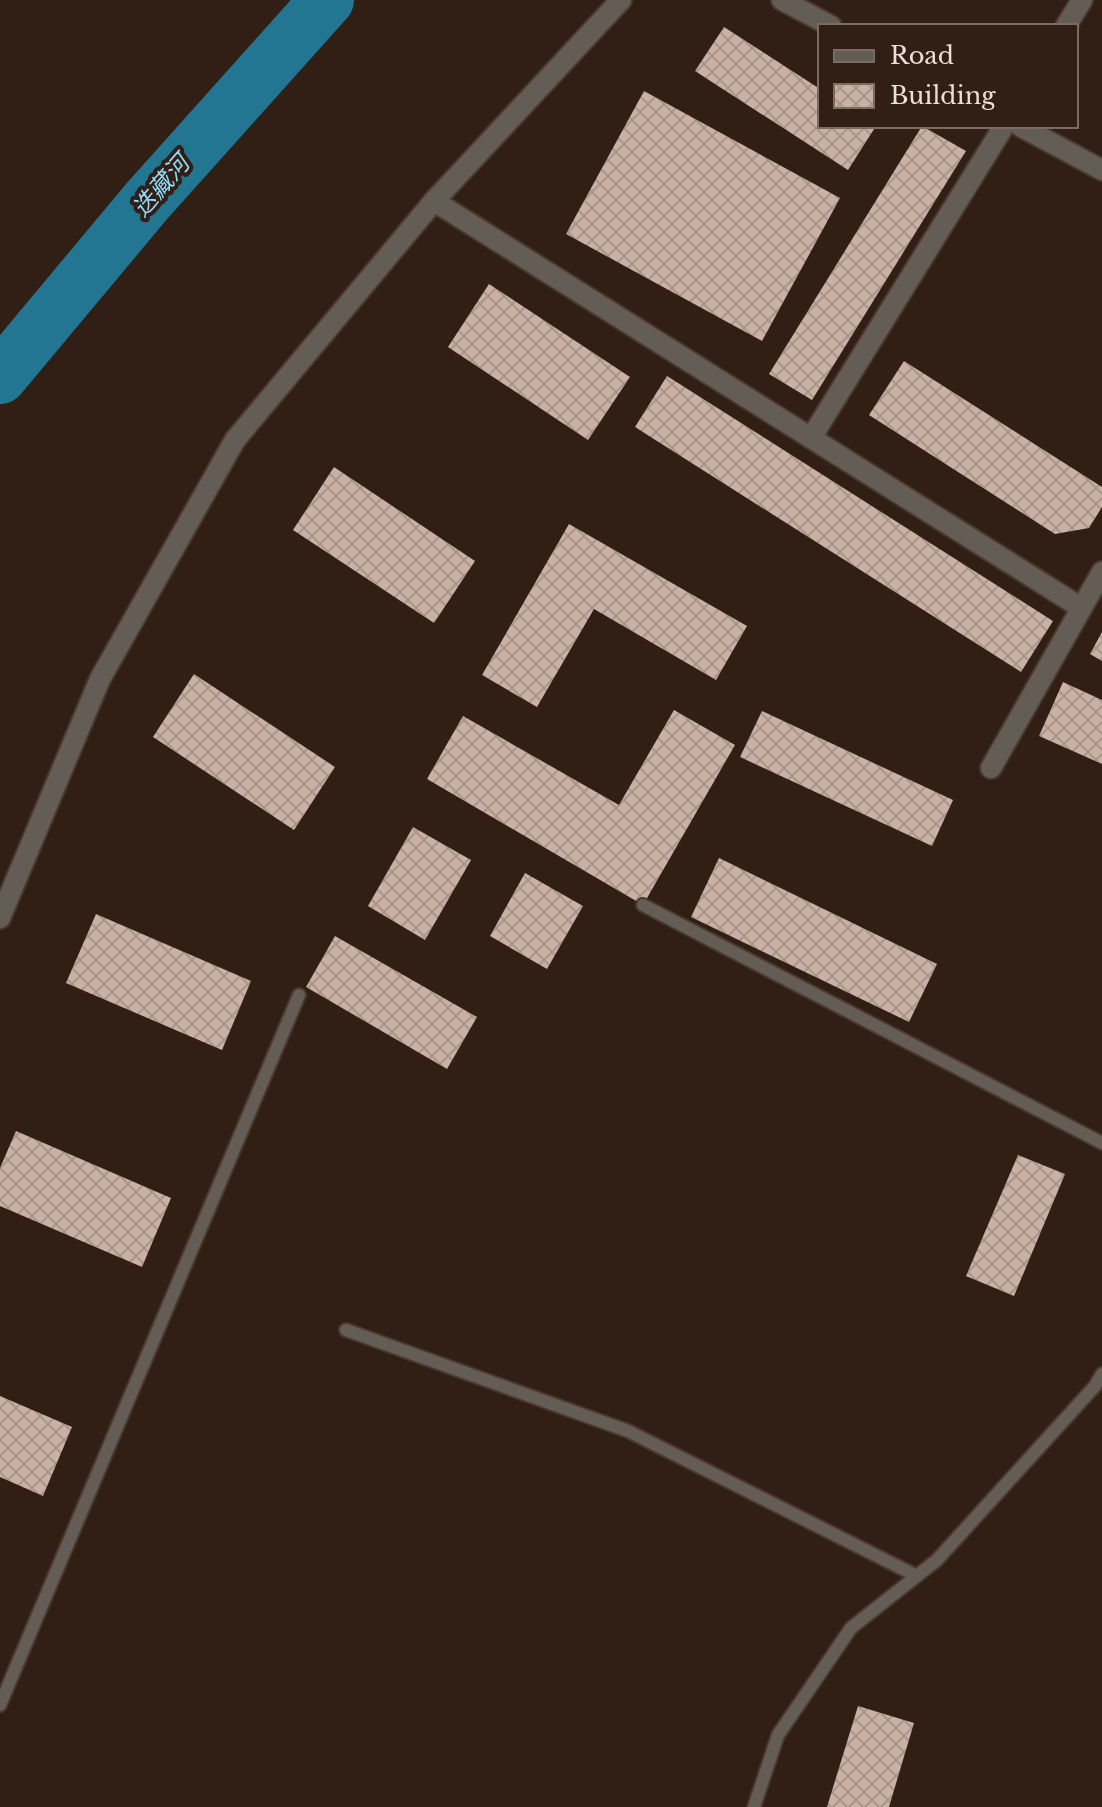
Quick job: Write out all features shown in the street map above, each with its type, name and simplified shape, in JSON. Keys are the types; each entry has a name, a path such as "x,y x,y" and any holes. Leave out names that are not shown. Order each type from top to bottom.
{"street":[{"path":"0,918 100,679 235,440 434,201 621,0"},
{"path":"782,0 827,24"},
{"path":"1067,24 1082,0"},
{"path":"811,438 1003,128"},
{"path":"1024,128 1102,170"},
{"path":"434,201 1080,607"},
{"path":"991,768 1102,572"}],"lane":[{"path":"643,905 1102,1143"},
{"path":"0,1705 299,995"},
{"path":"346,1330 628,1431 917,1576"},
{"path":"754,1807 778,1735 851,1628 937,1560 1095,1386 1102,1374"}],"building":[{"path":"724,27 818,88 818,128 875,128 848,170 695,71"},
{"path":"644,91 840,198 762,341 566,234"},
{"path":"921,128 966,151 812,400 769,374"},
{"path":"489,284 630,377 588,440 448,347"},
{"path":"904,361 1102,487 1102,507 1089,528 1055,534 869,415"},
{"path":"667,376 1053,621 1021,672 635,427"},
{"path":"334,467 475,561 434,623 293,530"},
{"path":"569,524 747,626 716,680 594,609 537,707 482,675"},
{"path":"1102,632 1102,661 1090,654"},
{"path":"194,674 335,767 294,830 153,737"},
{"path":"1063,682 1102,700 1102,764 1039,736"},
{"path":"674,710 735,745 643,905 427,779 463,716 619,805"},
{"path":"762,711 953,800 932,846 740,757"},
{"path":"413,827 471,860 425,940 368,906"},
{"path":"719,858 937,964 909,1022 691,917"},
{"path":"525,873 583,906 547,969 490,936"},
{"path":"96,914 251,981 222,1050 66,983"},
{"path":"335,936 477,1017 447,1069 306,987"},
{"path":"16,1131 171,1198 142,1267 0,1206 0,1168"},
{"path":"1018,1155 1065,1174 1014,1296 966,1276"},
{"path":"0,1396 72,1427 43,1496 0,1477"},
{"path":"858,1706 914,1723 889,1807 827,1807"}],"waterway":[{"name":"迭藏河","path":"0,377 147,201 327,0"}]}
